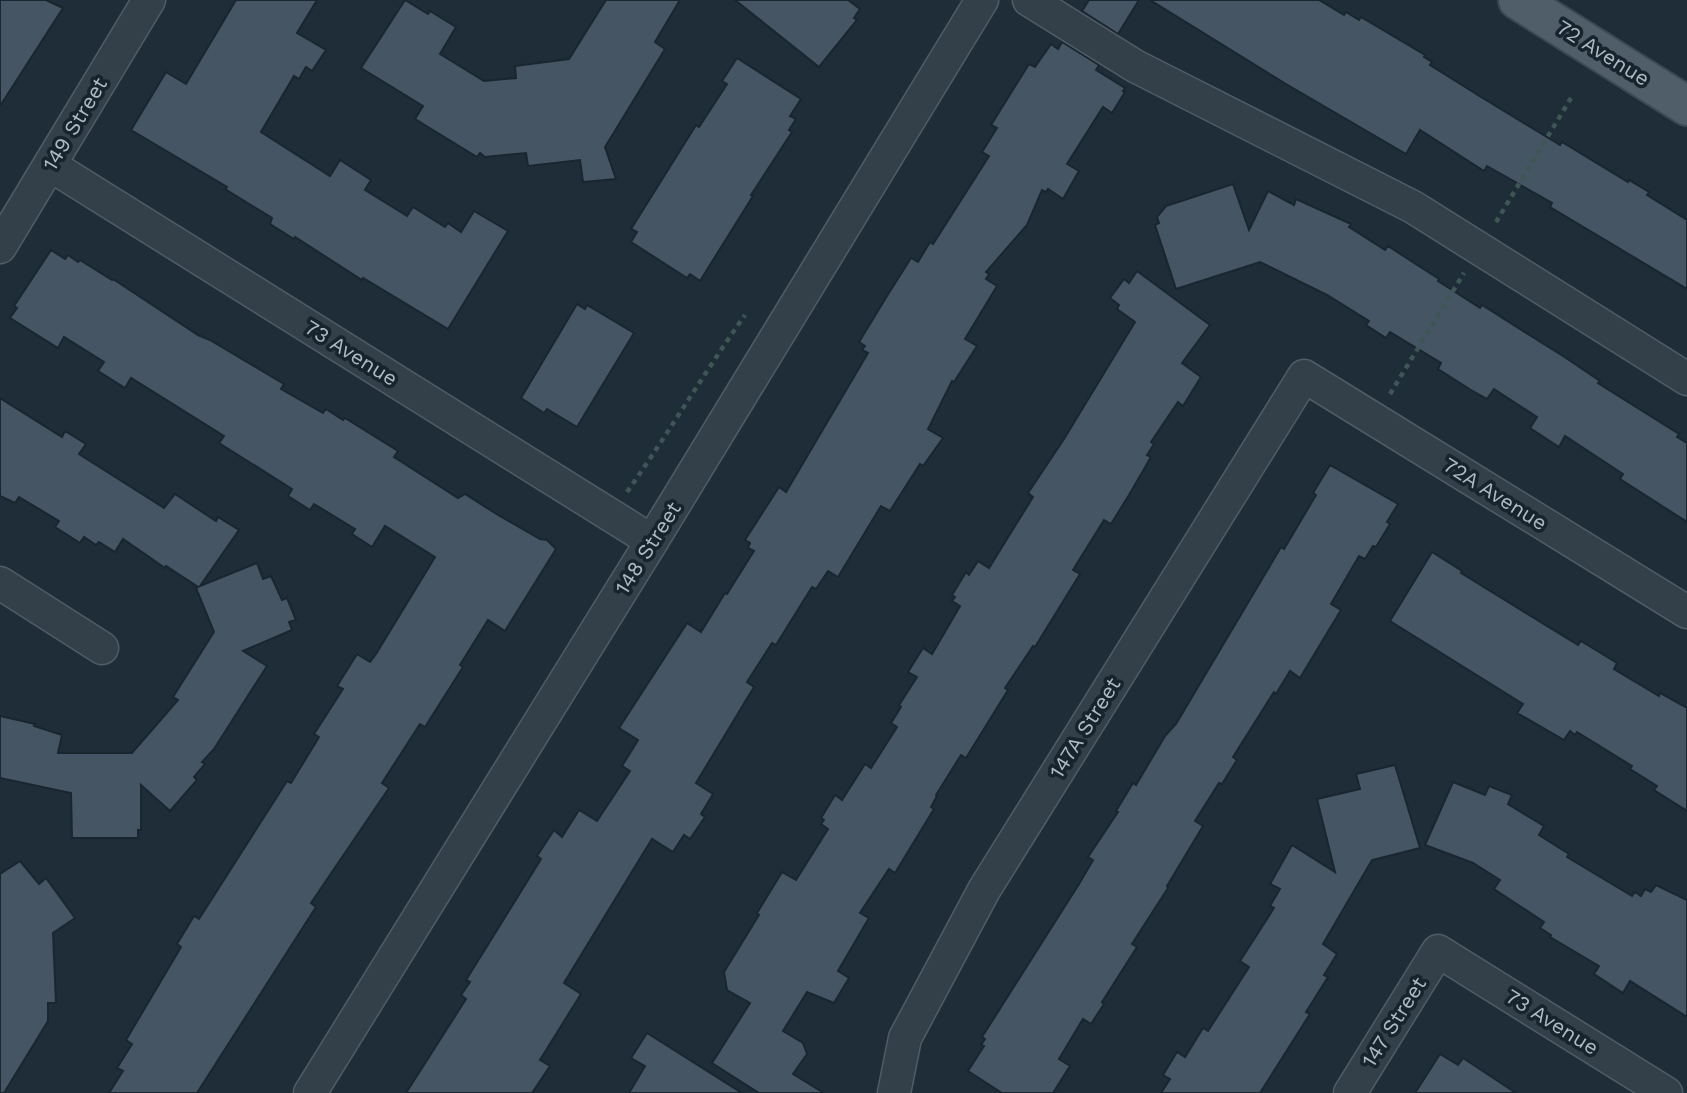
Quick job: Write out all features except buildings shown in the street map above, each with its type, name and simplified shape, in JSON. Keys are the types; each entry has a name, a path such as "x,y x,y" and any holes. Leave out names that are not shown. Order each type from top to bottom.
{"main road":[{"name":"72 Avenue","path":"1518,0 1687,106"}],"street":[{"name":"149 Street","path":"0,247 149,0"},
{"name":"148 Street","path":"310,1093 652,541 982,0"},
{"path":"1029,0 1135,66 1413,206 1687,379"},
{"name":"73 Avenue","path":"50,165 652,541"},
{"name":"72A Avenue","path":"1304,376 1687,612"},
{"name":"147A Street","path":"894,1093 905,1038 984,890 1304,376"},
{"path":"0,583 102,648"},
{"name":"73 Avenue","path":"1438,951 1666,1093"},
{"name":"147 Street","path":"1350,1093 1438,951"}],"path":[{"path":"1493,226 1571,98"},
{"path":"1387,397 1468,267"},
{"path":"627,493 659,447 709,365 745,315"}]}
